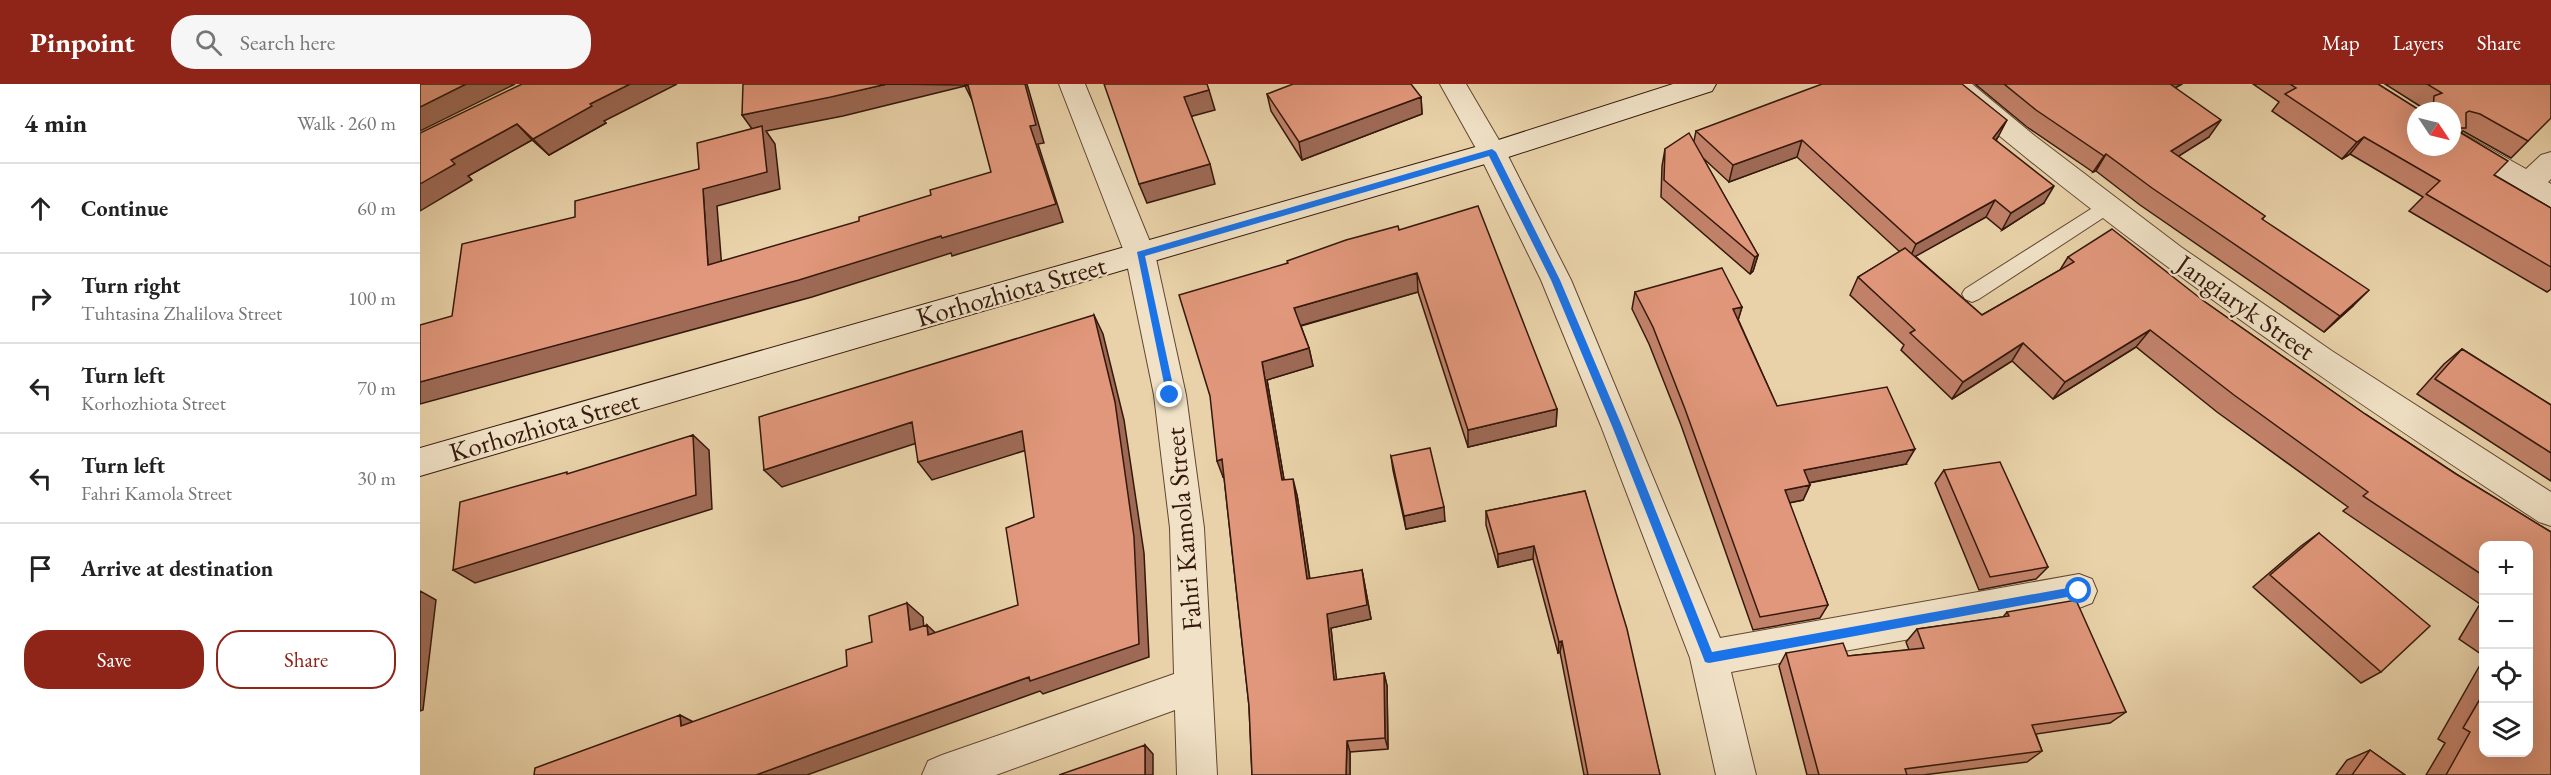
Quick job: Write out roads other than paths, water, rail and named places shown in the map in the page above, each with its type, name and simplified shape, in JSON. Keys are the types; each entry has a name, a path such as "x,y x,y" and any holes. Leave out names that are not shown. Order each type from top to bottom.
{"street":[{"name":"Fahri Kamola Street","path":"1072,84 1140,254 1170,395 1186,517 1195,685 1197,775"},
{"path":"1453,84 1492,152 1556,280 1622,437 1709,658 1736,775"},
{"name":"Korhozhiota Street","path":"420,462 1492,152 1703,84"},
{"name":"Jangiaryk Street","path":"1955,84 2024,144 2200,277 2416,425 2551,511"},
{"path":"2461,145 2540,191 2551,162"},
{"path":"1709,658 2079,591"},
{"path":"942,775 1195,685"}],"lane":[{"path":"1972,294 2105,207"}]}
